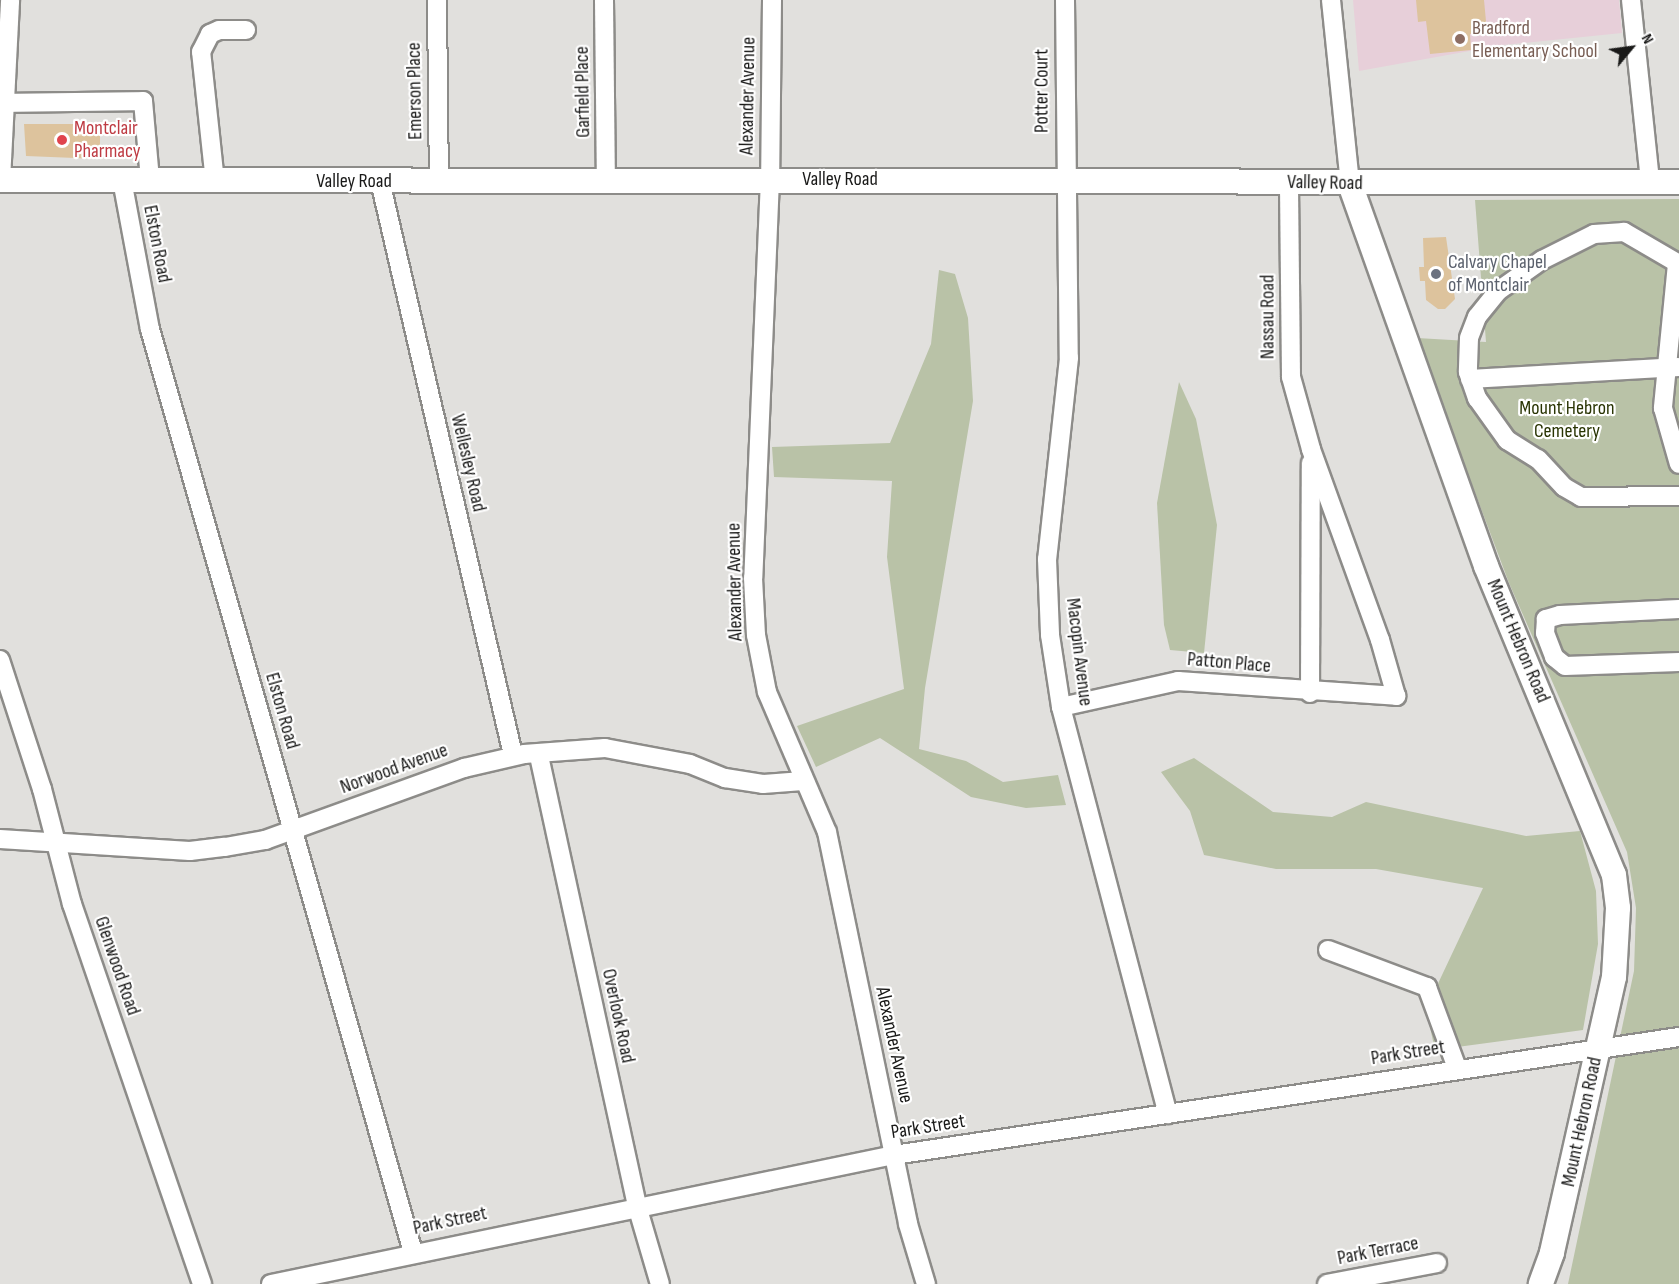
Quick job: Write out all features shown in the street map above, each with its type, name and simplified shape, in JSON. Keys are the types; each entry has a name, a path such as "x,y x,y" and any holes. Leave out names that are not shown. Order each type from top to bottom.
{"main road":[{"name":"Valley Road","path":"1,180 606,183 770,179 1350,184 1679,182"},
{"name":"Mount Hebron Road","path":"1350,184 1486,566 1614,875 1618,908 1614,977 1552,1253 1541,1284"}],"street":[{"name":"Emerson Place","path":"437,0 439,181"},
{"name":"Garfield Place","path":"604,0 606,183"},
{"name":"Alexander Avenue","path":"772,0 770,179 753,578 756,635 767,692 826,832 914,1249 926,1284"},
{"name":"Potter Court","path":"1065,0 1065,183"},
{"name":"Mount Hebron Road","path":"1331,0 1350,184"},
{"path":"1631,0 1650,182"},
{"path":"1,180 6,5"},
{"path":"215,182 201,52 210,34 219,30 246,30"},
{"path":"5,103 143,101 150,180"},
{"name":"Elston Road","path":"122,180 150,329 413,1252"},
{"name":"Wellesley Road","path":"380,181 513,755"},
{"name":"Macopin Avenue","path":"1065,183 1068,358 1047,559 1050,635 1061,707 1168,1114"},
{"name":"Nassau Road","path":"1289,183 1291,377 1311,449 1380,640 1396,696"},
{"path":"1679,464 1664,408 1672,368 1669,359 1678,264 1624,232 1594,234 1542,260 1498,291 1477,317 1469,339 1470,379 1477,398 1507,440 1538,459 1564,487 1581,497 1679,496"},
{"path":"1470,379 1672,368"},
{"name":"Nassau Road","path":"1310,693 1311,449"},
{"path":"1679,609 1560,615 1546,619 1545,633 1554,657 1565,666 1679,662"},
{"name":"Glenwood Road","path":"0,660 42,789 54,842 202,1284"},
{"name":"Patton Place","path":"1061,707 1178,681 1310,693 1396,696"},
{"name":"Norwood Avenue","path":"0,839 190,851 265,840 464,768 513,755 539,756 605,748 690,764 725,778 763,784 803,781"},
{"name":"Overlook Road","path":"539,756 637,1206 660,1284"},
{"path":"1328,950 1427,987 1457,1068"},
{"name":"Park Street","path":"271,1284 413,1252 894,1155 1457,1068 1679,1037"},
{"name":"Park Terrace","path":"1327,1284 1437,1263"}],"shaded area":[{"name":"Bradford Elementary School","path":"1353,0 1619,0 1622,33 1503,45 1359,71"}],"green space":[{"name":"Mount Hebron Cemetery","path":"1679,199 1679,1284 1568,1284 1634,971 1636,908 1627,852 1509,583 1417,338 1486,342 1475,200"},
{"path":"939,270 955,274 968,318 973,401 925,688 919,749 966,761 1003,782 1058,775 1066,805 1026,808 971,797 880,738 816,767 797,726 904,689 887,557 892,481 774,477 772,447 890,443 931,344"},
{"path":"1179,382 1196,419 1217,525 1204,653 1170,650 1164,625 1157,503"},
{"path":"1194,758 1273,812 1332,817 1366,802 1526,836 1580,831 1596,891 1598,944 1583,1030 1435,1050 1426,1009 1483,888 1376,869 1276,869 1204,855 1190,811 1161,772"}],"building":[{"path":"1416,0 1484,0 1487,32 1470,34 1471,50 1430,54 1426,21 1418,22"},
{"name":"Montclair Pharmacy","path":"24,124 100,124 100,159 26,156"},
{"name":"Calvary Chapel of Montclair","path":"1446,237 1455,299 1445,309 1438,309 1426,300 1425,281 1420,281 1419,267 1424,267 1423,238"}],"place":[{"name":"Bradford Elementary School","path":"1460,39"},
{"name":"Montclair Pharmacy","path":"62,140"},
{"name":"Calvary Chapel of Montclair","path":"1436,274"}]}
